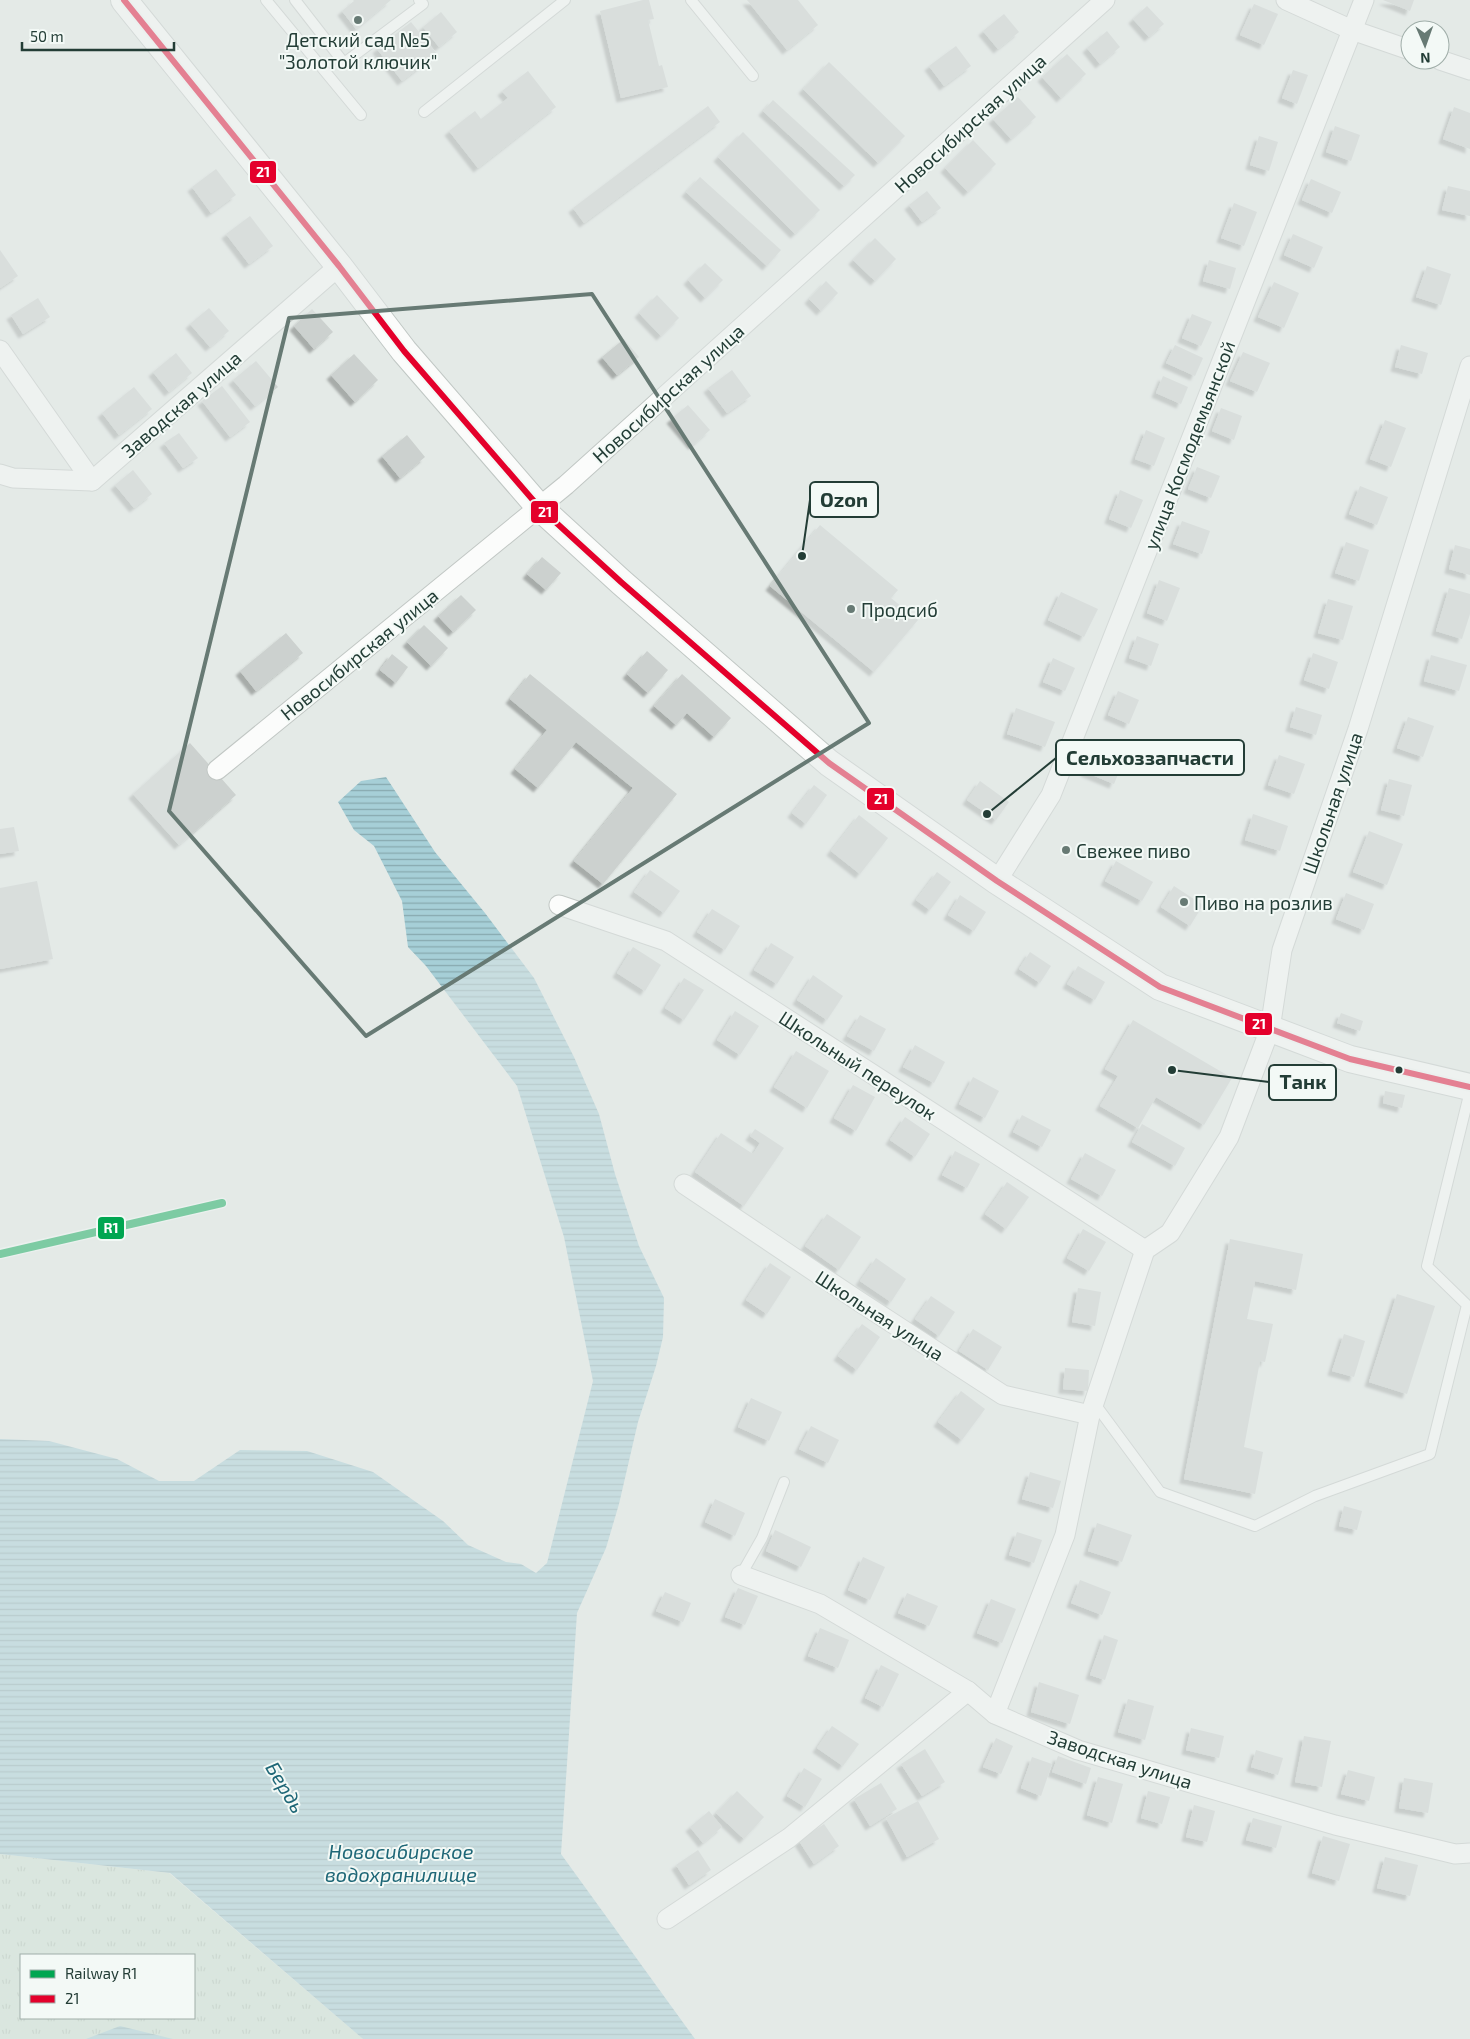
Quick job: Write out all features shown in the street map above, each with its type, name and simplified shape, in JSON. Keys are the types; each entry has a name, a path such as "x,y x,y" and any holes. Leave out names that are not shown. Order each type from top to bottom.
{"main road":[{"path":"124,0 339,266 404,351 540,506 621,582 829,763 998,881 1160,987 1350,1059 1470,1089"}],"street":[{"name":"Новосибирская улица","path":"217,770 540,506 913,174 1105,0"},
{"path":"1286,0 1352,30 1400,47"},
{"name":"улица Космодемьянской","path":"998,881 1051,796 1364,0"},
{"path":"1450,63 1470,70"},
{"name":"Заводская улица","path":"92,481 339,266"},
{"path":"0,350 92,481"},
{"name":"Школьная улица","path":"1145,1250 1170,1233 1229,1137 1270,1029 1282,950 1358,729 1470,366"},
{"path":"0,474 13,478 92,481"},
{"name":"Школьный переулок","path":"559,905 666,941 1145,1250"},
{"name":"Школьная улица","path":"684,1184 1003,1395 1092,1410"},
{"path":"996,1714 1065,1536 1092,1410 1145,1250"},
{"name":"Заводская улица","path":"742,1575 820,1604 968,1691 996,1714 1078,1750 1335,1825 1456,1854 1470,1853"},
{"path":"667,1919 789,1838 968,1691"}],"lane":[{"path":"266,0 361,115"},
{"path":"295,0 344,63 423,4 419,0"},
{"path":"424,112 565,0"},
{"path":"691,0 754,76"},
{"path":"1092,1410 1160,1492 1255,1526 1315,1496 1430,1454 1467,1305 1427,1266 1470,1089"},
{"path":"742,1575 762,1538 784,1482"}],"highlighted area":[{"path":"592,294 869,723 366,1036 169,811 289,318"}],"green space":[{"path":"0,1854 169,1873 363,2039 0,2039"}],"water":[{"path":"386,777 435,852 485,913 534,978 574,1057 599,1114 615,1174 639,1246 664,1298 663,1337 638,1422 619,1504 606,1548 577,1613 561,1854 695,2039 363,2039 170,1873 0,1854 0,1439 49,1441 117,1459 159,1481 194,1481 240,1450 307,1451 373,1472 443,1521 468,1545 506,1562 521,1564 536,1573 547,1563 593,1381 564,1237 517,1086 426,966 408,947 402,901 374,846 354,830 338,802 361,781"},
{"path":"120,2026 173,2039 86,2039"}],"building":[{"name":"Детский сад №5 \"Золотой ключик\"","path":"353,0 391,0 356,29 342,11"},
{"path":"649,0 654,19 648,20 659,66 662,65 668,87 621,98 600,11"},
{"path":"747,0 798,0 818,25 787,50"},
{"path":"1383,0 1414,0 1410,11"},
{"path":"1254,4 1278,14 1264,45 1240,35"},
{"path":"1147,6 1164,24 1149,37 1133,19"},
{"path":"441,12 457,32 439,47 423,27"},
{"path":"1004,14 1019,32 998,49 983,31"},
{"path":"411,22 437,54 402,81 377,49"},
{"path":"1107,31 1120,47 1100,64 1087,48"},
{"path":"956,46 971,66 944,86 929,66"},
{"path":"1067,54 1086,74 1061,98 1042,77"},
{"path":"829,62 905,136 878,163 803,89"},
{"path":"1293,70 1308,75 1297,104 1282,98"},
{"path":"528,71 556,107 478,168 449,131 475,111 481,119 508,98 502,91"},
{"path":"1018,97 1036,117 1011,139 993,119"},
{"path":"773,100 855,175 844,186 763,111"},
{"path":"708,106 720,122 584,223 573,208"},
{"path":"1454,107 1470,113 1470,149 1443,139"},
{"path":"1335,126 1360,135 1351,161 1326,152"},
{"path":"743,132 820,210 795,234 718,157"},
{"path":"1259,136 1278,142 1269,171 1250,165"},
{"path":"973,140 996,164 968,192 945,168"},
{"path":"216,169 236,195 211,213 192,187"},
{"path":"700,177 781,250 767,266 686,192"},
{"path":"1311,179 1341,192 1332,213 1302,200"},
{"path":"1448,186 1470,191 1470,216 1442,210"},
{"path":"927,191 941,208 922,222 909,205"},
{"path":"1234,203 1257,212 1244,246 1221,238"},
{"path":"250,216 273,246 249,264 226,234"},
{"path":"1293,234 1323,247 1314,268 1284,255"},
{"path":"875,238 896,259 875,281 853,260"},
{"path":"0,250 18,276 0,288"},
{"path":"1209,260 1236,268 1230,289 1203,281"},
{"path":"705,263 723,280 705,298 688,280"},
{"path":"1427,266 1451,274 1441,305 1416,297"},
{"path":"826,281 838,293 821,311 809,299"},
{"path":"1274,282 1299,293 1284,328 1258,317"},
{"path":"657,295 679,318 661,336 639,313"},
{"path":"38,298 50,317 23,334 11,315"},
{"path":"209,308 229,331 210,347 190,324"},
{"path":"312,309 333,332 314,349 294,326"},
{"path":"1192,314 1212,322 1201,346 1182,338"},
{"path":"624,339 639,357 617,375 602,357"},
{"path":"1175,345 1203,358 1195,376 1166,363"},
{"path":"1401,345 1428,353 1422,374 1395,367"},
{"path":"1243,352 1270,363 1257,392 1230,381"},
{"path":"176,353 192,373 169,392 153,372"},
{"path":"354,354 378,380 355,402 331,375"},
{"path":"256,361 278,387 255,406 233,380"},
{"path":"732,370 751,396 727,413 708,388"},
{"path":"1163,376 1188,387 1181,404 1156,393"},
{"path":"222,386 250,422 230,437 202,401"},
{"path":"134,387 152,409 119,435 102,413"},
{"path":"688,405 710,430 693,445 671,419"},
{"path":"1221,408 1242,416 1234,440 1212,431"},
{"path":"1385,420 1406,428 1391,467 1370,459"},
{"path":"1146,430 1165,438 1154,466 1135,459"},
{"path":"179,433 198,458 183,468 164,443"},
{"path":"407,435 425,457 400,478 382,456"},
{"path":"1197,467 1220,476 1211,498 1188,489"},
{"path":"133,470 152,494 134,508 115,485"},
{"path":"1360,486 1388,497 1377,525 1349,514"},
{"path":"1120,490 1143,500 1131,528 1109,519"},
{"path":"1182,521 1210,531 1202,554 1173,544"},
{"name":"Продсиб","path":"820,525 898,590 891,598 918,620 874,672 770,586"},
{"path":"1346,542 1369,550 1359,581 1335,573"},
{"path":"1455,545 1470,549 1470,575 1449,569"},
{"path":"542,557 561,573 546,590 527,574"},
{"path":"1159,580 1180,588 1167,621 1147,613"},
{"path":"1449,588 1470,594 1470,614 1462,639 1436,631"},
{"path":"1061,592 1098,609 1084,637 1048,620"},
{"path":"461,595 476,610 453,632 438,616"},
{"path":"1328,599 1353,606 1343,640 1318,633"},
{"path":"424,625 448,648 431,666 407,642"},
{"path":"286,633 303,653 256,691 240,671"},
{"path":"1137,636 1159,644 1151,666 1129,658"},
{"path":"647,651 668,670 648,693 627,674"},
{"path":"1313,653 1338,662 1329,689 1304,680"},
{"path":"392,654 408,667 396,683 380,670"},
{"path":"1431,655 1467,665 1459,691 1424,681"},
{"path":"1053,658 1075,668 1065,691 1043,682"},
{"path":"530,674 677,794 603,884 574,861 633,788 576,742 538,788 515,769 547,730 510,699"},
{"path":"682,674 731,718 714,737 687,713 676,725 654,706"},
{"path":"1118,691 1139,700 1129,724 1108,715"},
{"path":"1296,707 1322,715 1316,735 1290,727"},
{"path":"1016,708 1055,722 1045,747 1007,734"},
{"path":"1408,717 1434,726 1423,757 1397,748"},
{"path":"190,743 236,795 179,845 133,794"},
{"path":"1097,745 1125,757 1114,784 1085,772"},
{"path":"1279,755 1305,764 1294,794 1268,785"},
{"path":"1389,779 1412,785 1404,816 1381,810"},
{"path":"980,781 1009,802 996,820 967,800"},
{"path":"814,785 827,795 806,824 792,813"},
{"path":"1253,814 1288,826 1280,851 1245,840"},
{"path":"859,815 888,838 860,874 831,851"},
{"path":"14,827 19,851 0,854 0,829"},
{"path":"1369,831 1403,844 1387,885 1353,872"},
{"path":"1116,861 1153,882 1142,901 1105,881"},
{"path":"650,870 680,891 664,913 634,892"},
{"path":"937,872 951,882 930,910 916,900"},
{"path":"37,881 53,959 0,969 0,888"},
{"path":"1174,886 1203,905 1190,926 1161,907"},
{"path":"1346,893 1374,904 1364,930 1336,919"},
{"path":"960,895 986,912 974,931 948,915"},
{"path":"712,909 740,926 725,950 697,932"},
{"path":"771,943 794,957 777,984 754,970"},
{"path":"633,947 661,965 645,991 617,973"},
{"path":"1030,952 1051,966 1040,983 1019,969"},
{"path":"1078,966 1105,982 1095,1000 1067,984"},
{"path":"813,975 843,996 827,1020 797,1000"},
{"path":"684,978 704,990 684,1020 665,1008"},
{"path":"735,1011 759,1026 740,1055 717,1040"},
{"path":"1341,1013 1363,1021 1360,1031 1337,1023"},
{"path":"860,1015 886,1029 874,1051 847,1036"},
{"path":"1133,1020 1232,1078 1204,1125 1156,1097 1138,1128 1100,1106 1118,1076 1105,1069"},
{"path":"915,1045 945,1062 934,1083 903,1067"},
{"path":"796,1051 829,1071 807,1108 774,1087"},
{"path":"973,1077 999,1091 985,1118 959,1104"},
{"path":"853,1085 875,1097 856,1131 834,1118"},
{"path":"1385,1091 1405,1095 1402,1108 1383,1103"},
{"path":"1022,1115 1051,1130 1042,1147 1013,1132"},
{"path":"905,1117 930,1134 915,1157 890,1140"},
{"path":"1142,1124 1185,1148 1175,1166 1132,1142"},
{"path":"755,1129 784,1148 744,1206 695,1172 721,1133 753,1154 760,1143 750,1136"},
{"path":"955,1151 980,1164 967,1188 942,1175"},
{"path":"1085,1153 1116,1170 1102,1196 1071,1179"},
{"path":"1007,1182 1029,1197 1006,1229 985,1214"},
{"path":"827,1214 861,1237 839,1270 805,1246"},
{"path":"1083,1229 1106,1242 1089,1271 1067,1258"},
{"path":"1230,1239 1303,1254 1296,1290 1255,1281 1247,1319 1273,1324 1265,1362 1260,1361 1244,1447 1263,1452 1255,1494 1184,1479"},
{"path":"876,1258 906,1279 891,1302 860,1281"},
{"path":"770,1263 791,1277 767,1314 746,1300"},
{"path":"1078,1288 1101,1292 1095,1326 1072,1322"},
{"path":"1397,1294 1435,1306 1407,1394 1369,1382"},
{"path":"931,1296 955,1312 939,1336 915,1319"},
{"path":"862,1324 880,1337 857,1370 838,1356"},
{"path":"973,1329 1002,1347 988,1370 959,1351"},
{"path":"1344,1334 1365,1341 1354,1377 1332,1371"},
{"path":"1065,1368 1089,1370 1088,1391 1063,1389"},
{"path":"961,1391 985,1409 962,1440 938,1422"},
{"path":"751,1398 782,1412 769,1441 738,1427"},
{"path":"811,1426 839,1440 828,1463 799,1449"},
{"path":"1030,1472 1061,1481 1053,1508 1022,1499"},
{"path":"715,1499 745,1513 735,1536 705,1522"},
{"path":"1344,1506 1362,1511 1357,1530 1339,1526"},
{"path":"1097,1523 1132,1535 1122,1562 1088,1551"},
{"path":"775,1530 811,1547 801,1567 766,1551"},
{"path":"1017,1532 1042,1540 1034,1563 1009,1555"},
{"path":"863,1557 885,1567 870,1600 848,1590"},
{"path":"1080,1580 1111,1592 1102,1615 1071,1603"},
{"path":"738,1588 758,1596 745,1625 725,1617"},
{"path":"665,1592 691,1603 683,1622 656,1611"},
{"path":"907,1593 938,1606 929,1626 898,1613"},
{"path":"991,1599 1016,1609 1002,1643 977,1633"},
{"path":"820,1628 849,1640 838,1668 808,1656"},
{"path":"1104,1635 1118,1640 1105,1680 1090,1675"},
{"path":"881,1665 899,1674 883,1707 865,1698"},
{"path":"1039,1682 1079,1695 1070,1724 1031,1712"},
{"path":"1128,1699 1154,1706 1145,1740 1118,1732"},
{"path":"832,1726 859,1744 843,1766 817,1748"},
{"path":"1191,1728 1224,1736 1219,1758 1186,1750"},
{"path":"1304,1736 1331,1741 1322,1787 1295,1782"},
{"path":"996,1738 1013,1746 1001,1774 983,1767"},
{"path":"925,1749 945,1782 922,1796 901,1764"},
{"path":"1256,1750 1283,1758 1278,1775 1251,1767"},
{"path":"1058,1756 1091,1768 1086,1784 1052,1772"},
{"path":"1032,1757 1052,1764 1041,1796 1021,1788"},
{"path":"804,1768 822,1779 805,1807 787,1796"},
{"path":"1348,1770 1375,1777 1369,1801 1341,1794"},
{"path":"1098,1777 1123,1784 1112,1823 1087,1815"},
{"path":"1404,1778 1433,1783 1428,1813 1399,1808"},
{"path":"881,1783 897,1809 870,1826 854,1799"},
{"path":"737,1791 764,1817 744,1839 716,1813"},
{"path":"1148,1791 1170,1797 1162,1824 1141,1818"},
{"path":"918,1801 939,1839 907,1857 886,1818"},
{"path":"1194,1805 1215,1811 1207,1842 1186,1837"},
{"path":"709,1811 722,1827 703,1843 690,1827"},
{"path":"1253,1818 1282,1826 1276,1848 1246,1840"},
{"path":"824,1824 839,1846 814,1864 799,1841"},
{"path":"1323,1836 1350,1844 1339,1881 1312,1873"},
{"path":"698,1850 711,1870 689,1885 676,1865"},
{"path":"1385,1857 1418,1865 1410,1896 1377,1888"}],"rail line":[{"name":"R1","path":"0,1254 222,1203"}],"transit line":[{"name":"21","path":"124,0 339,266 404,351 539,507 621,582 829,763 997,881 1160,987 1350,1059 1470,1087"}],"place":[{"name":"Детский сад №5 \"Золотой ключик\"","path":"358,20"},
{"name":"Ozon","path":"802,556"},
{"name":"Продсиб","path":"851,609"},
{"name":"Сельхоззапчасти","path":"987,814"},
{"name":"Свежее пиво","path":"1066,850"},
{"name":"Пиво на розлив","path":"1184,902"},
{"name":"Танк","path":"1172,1070"}],"water label":[{"name":"Бердь","path":"286,1787"},
{"name":"Новосибирское водохранилище","path":"401,1862"}]}
